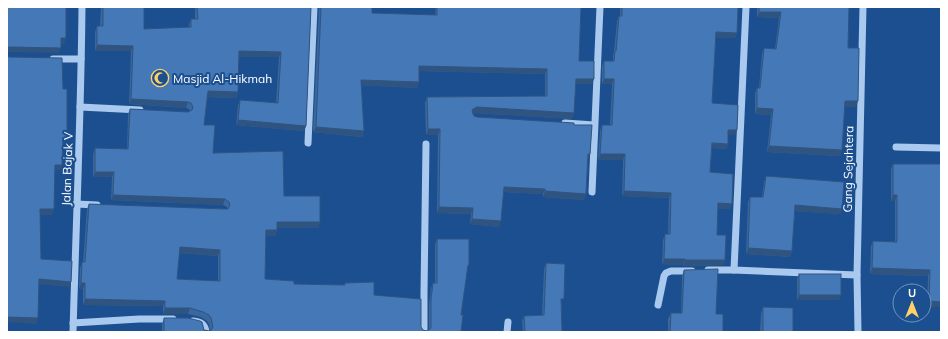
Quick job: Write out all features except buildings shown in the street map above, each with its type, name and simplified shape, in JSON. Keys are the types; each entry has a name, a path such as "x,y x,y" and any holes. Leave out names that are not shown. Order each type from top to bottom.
{"street":[{"name":"Jalan Bajak V","path":"73,332 82,7"},
{"path":"308,143 314,7"},
{"path":"592,192 600,7"},
{"path":"734,270 746,7"},
{"name":"Gang Sejahtera","path":"858,332 857,275 863,7"},
{"path":"44,58 81,60"},
{"path":"80,107 147,110"},
{"path":"559,123 594,125"},
{"path":"424,332 424,196 426,144"},
{"path":"896,147 941,148"},
{"path":"76,204 100,205"},
{"path":"658,306 664,276 666,273 671,271 734,270 857,275"},
{"path":"73,324 139,319 179,319"},
{"path":"187,319 200,322 204,326 206,332"},
{"path":"508,322 508,332"}],"place":[{"name":"Masjid Al-Hikmah","path":"160,78"}]}
